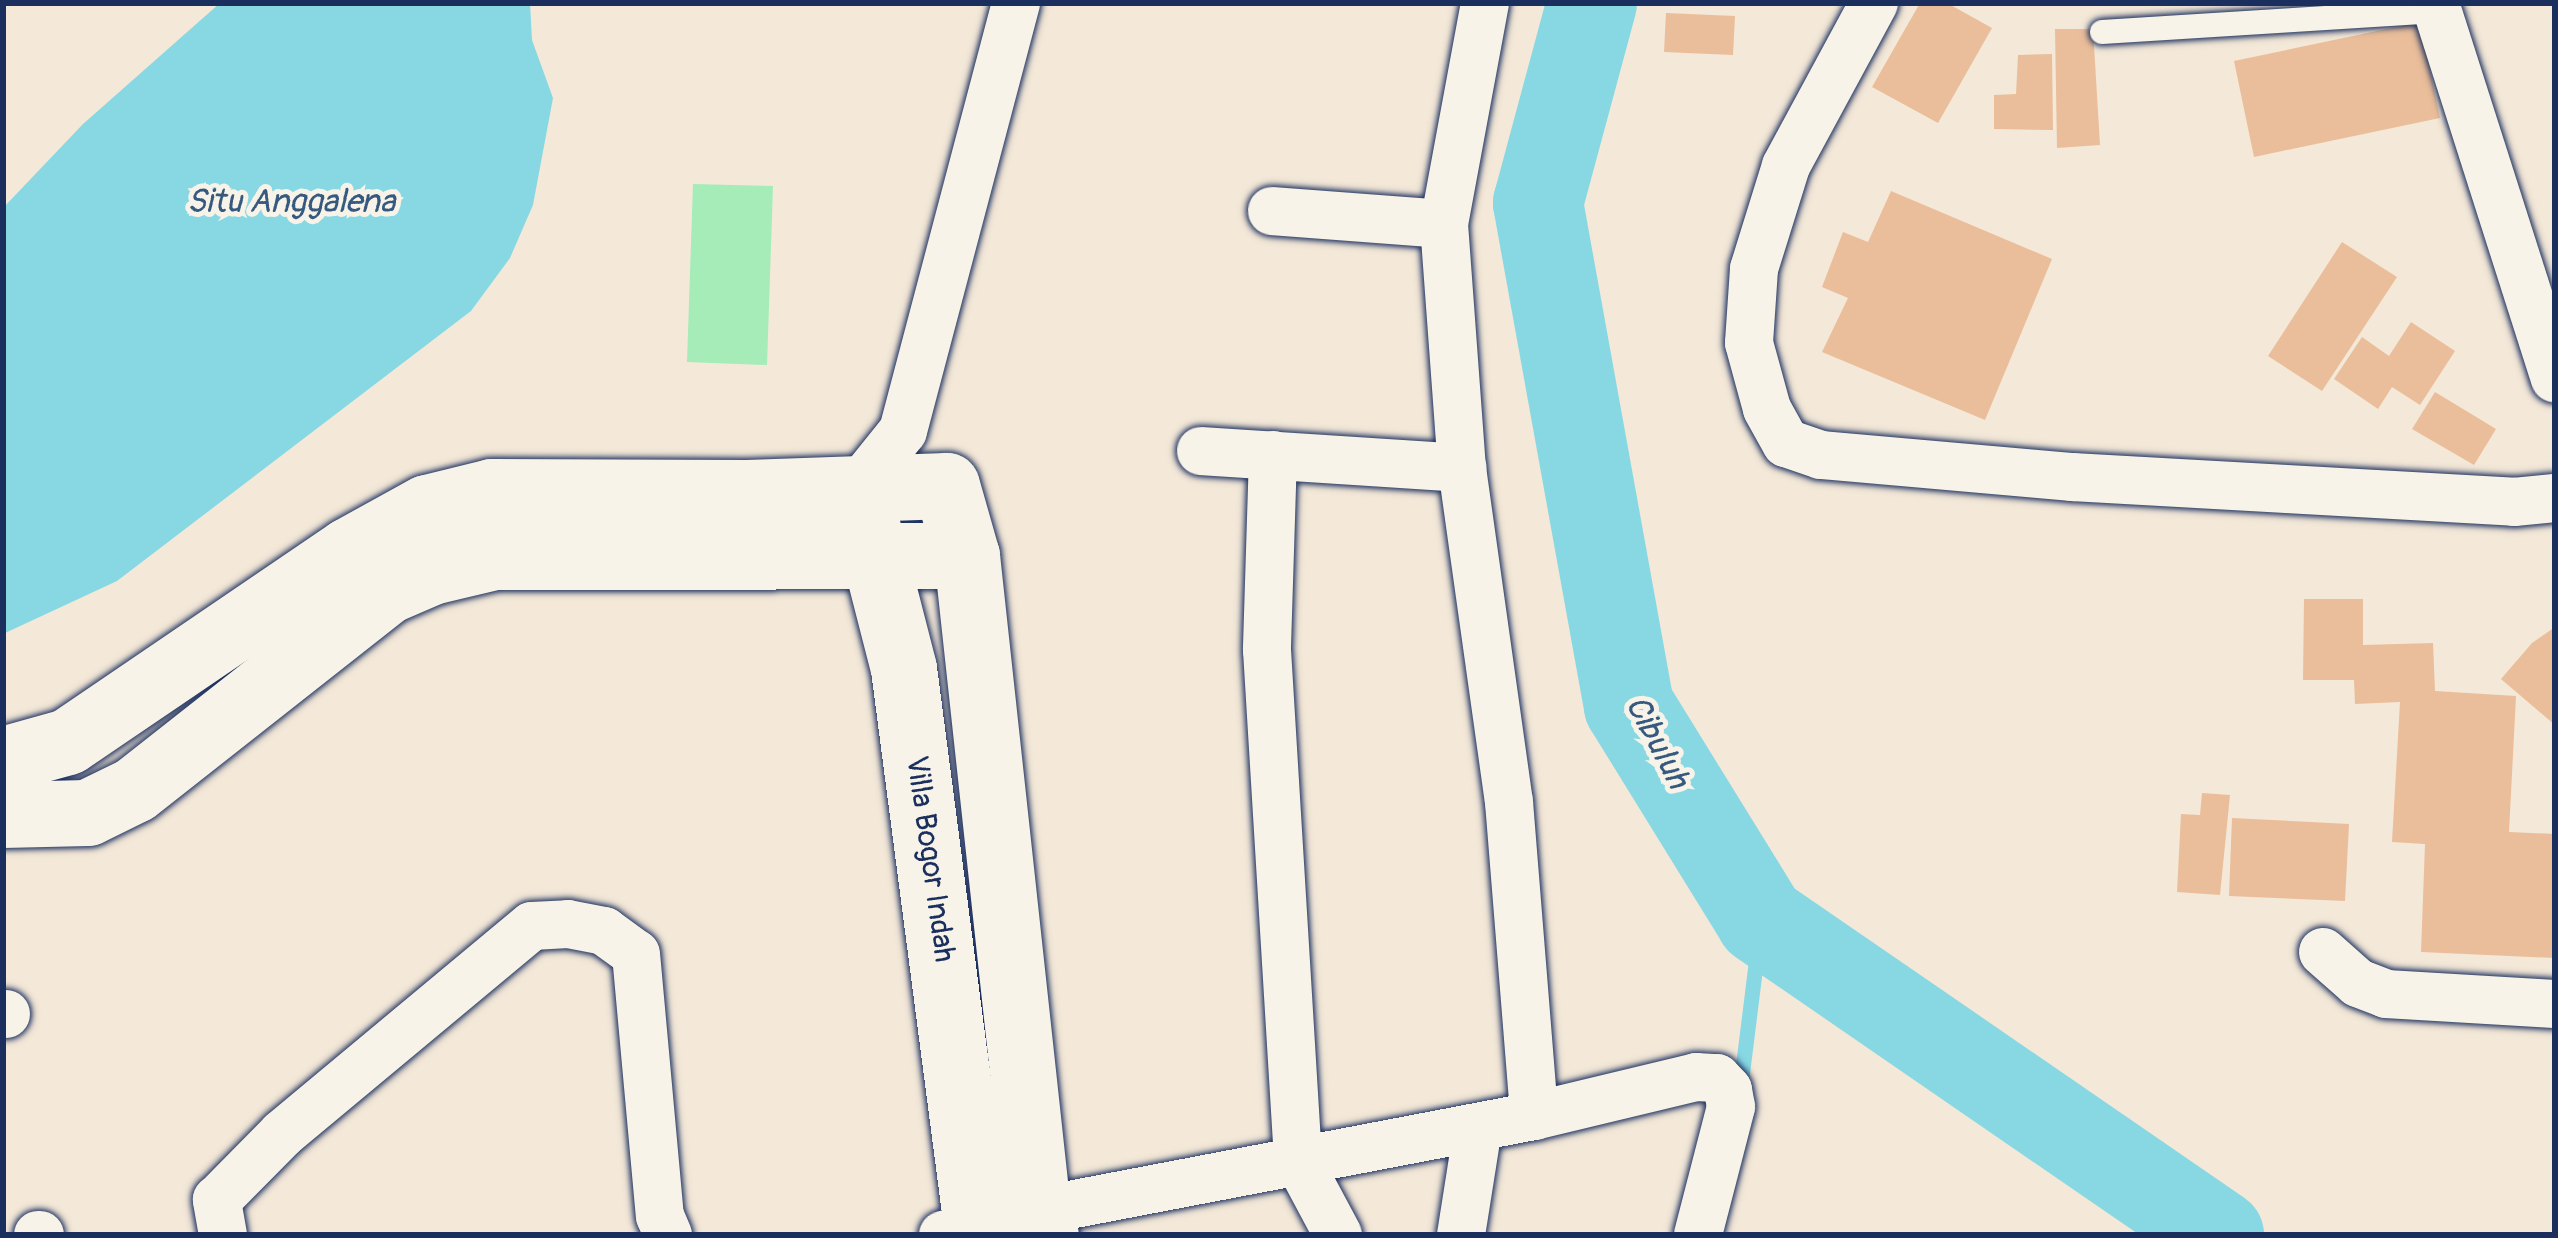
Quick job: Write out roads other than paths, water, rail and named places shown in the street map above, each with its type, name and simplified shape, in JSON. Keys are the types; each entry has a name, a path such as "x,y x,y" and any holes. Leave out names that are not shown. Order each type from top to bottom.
{"street":[{"path":"857,488 903,431 1016,3"},
{"path":"1486,3 1444,224 1462,467 1509,802 1534,1116"},
{"path":"1874,3 1850,39 1786,166 1754,269 1749,343 1767,410 1786,443 1821,455 2072,478 2514,502 2555,498"},
{"path":"2436,7 2555,378"},
{"path":"1272,211 1444,224"},
{"path":"903,431 947,486 967,556 1042,1223"},
{"path":"1201,451 1462,467"},
{"path":"1273,455 1267,650 1298,1160 1338,1235"},
{"path":"3,760 68,742 350,551 427,508 492,492 947,486"},
{"name":"Villa Bogor Indah","path":"857,488 904,669 964,1105 965,1232"},
{"path":"3,815 88,813 136,790 388,591 432,572 496,557 967,556"},
{"path":"223,1235 217,1200 282,1133 532,926 568,924 604,931 637,954 651,1229"},
{"path":"2323,952 2358,982 2386,994 2555,1004"},
{"path":"965,1232 1042,1223 1298,1160 1478,1128 1696,1077 1717,1078 1728,1090 1731,1107 1698,1235"},
{"path":"1460,1235 1478,1128"}],"lane":[{"path":"2102,32 2436,7"}],"water":[{"name":"Situ Anggalena","path":"220,3 530,3 532,40 553,98 533,205 510,258 471,311 117,581 3,634 3,208 83,124"}],"waterway":[{"name":"Cibuluh","path":"1592,3 1538,203 1629,706 1761,920 2219,1235"},
{"path":"1740,1089 1761,920"}]}
